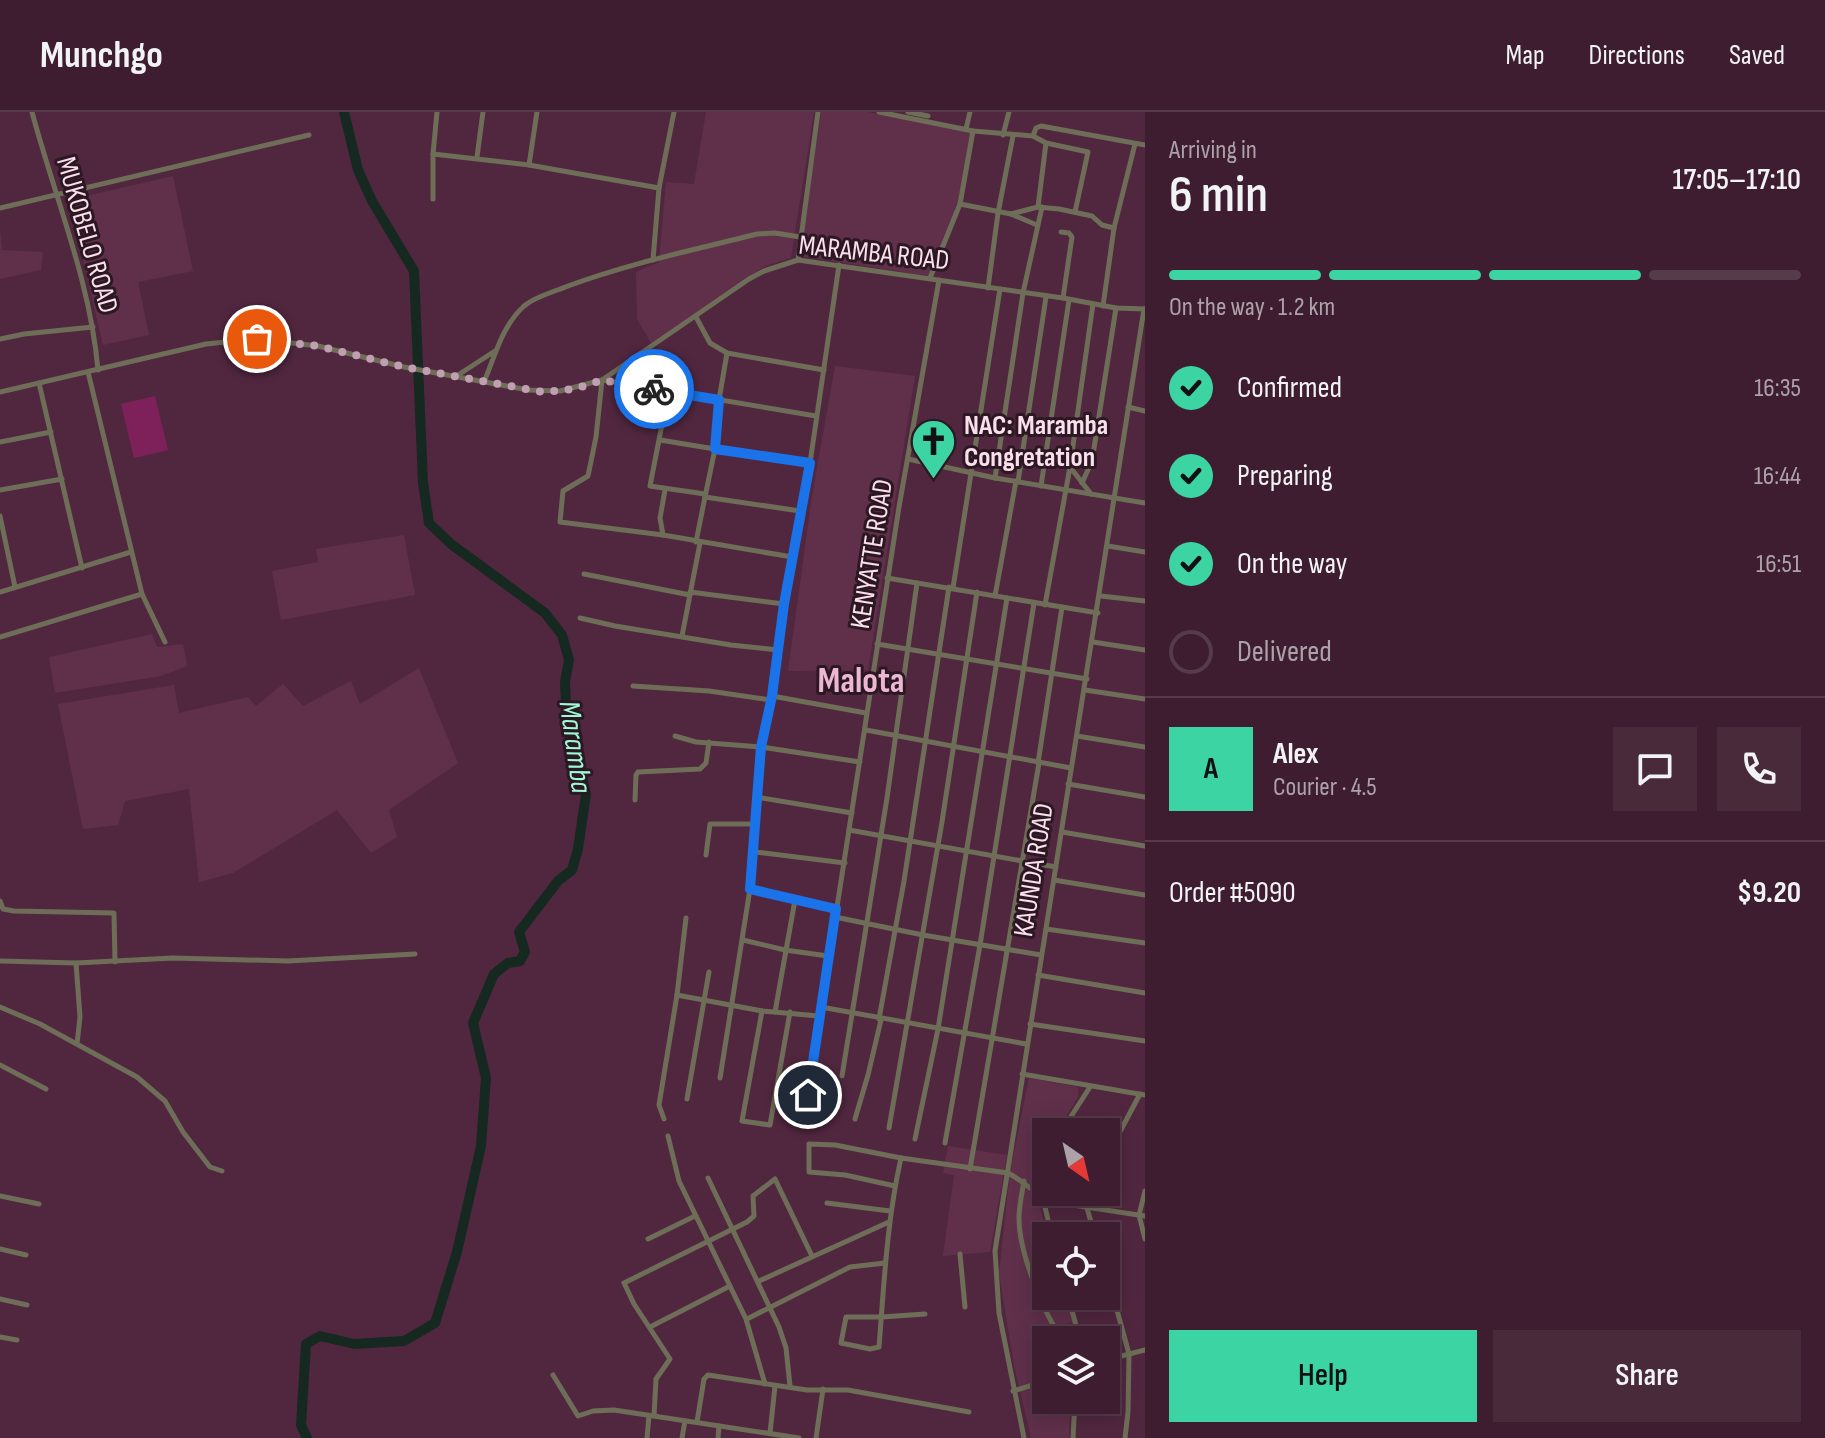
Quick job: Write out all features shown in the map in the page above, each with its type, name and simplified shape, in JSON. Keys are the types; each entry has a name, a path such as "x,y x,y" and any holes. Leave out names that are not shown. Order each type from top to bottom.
{"street":[{"name":"MUKOBELO ROAD","path":"32,112 70,234 93,327 98,370"},
{"path":"433,199 437,112"},
{"path":"477,157 483,112"},
{"path":"529,165 537,112"},
{"path":"653,260 659,188 674,112"},
{"path":"798,260 818,112"},
{"path":"879,112 928,117"},
{"path":"908,112 970,130 1033,136 1046,143 1088,152 1075,212"},
{"path":"930,279 960,204 970,112"},
{"path":"1003,135 1009,112"},
{"path":"1033,136 1036,128 1041,126 1145,145"},
{"path":"0,208 309,135"},
{"path":"988,288 1013,136"},
{"path":"995,478 1023,293 1040,207 1046,143"},
{"path":"1103,306 1114,228 1135,144"},
{"path":"433,154 477,157 659,188"},
{"path":"960,204 1011,214 1040,207 1075,212 1092,216 1102,225 1114,228"},
{"path":"1011,214 1037,225"},
{"path":"1041,486 1072,237 1069,233 1061,232"},
{"path":"484,382 495,351 511,323 527,304 600,275 653,260 765,233 800,237"},
{"name":"MARAMBA ROAD","path":"0,392 206,344 248,339 308,345 443,375 543,392 575,389 602,380 764,271 798,260 1116,308 1145,309"},
{"path":"720,1078 750,889 761,747 772,698 784,604 810,463 839,265"},
{"name":"KENYATTE ROAD","path":"804,1120 887,578 939,280"},
{"path":"855,1119 871,1067 880,1019 1000,289"},
{"path":"995,596 1017,482 1046,297"},
{"path":"1045,605 1070,467 1093,304"},
{"path":"1082,483 1092,461 1116,308"},
{"name":"KAUNDA ROAD","path":"1024,1438 999,1313 995,1251 1145,309"},
{"path":"696,317 710,343 727,353 824,370"},
{"path":"0,339 93,327"},
{"path":"457,376 495,351"},
{"path":"682,636 715,449 727,353"},
{"path":"1136,359 1145,361"},
{"path":"88,372 142,594 165,642"},
{"path":"792,557 663,535 560,522 563,491 588,476 602,380 816,416"},
{"path":"39,383 82,568"},
{"path":"671,391 650,486 800,511"},
{"path":"1128,407 1145,411"},
{"path":"0,442 51,432"},
{"path":"660,440 810,463"},
{"path":"908,459 995,478 1145,503"},
{"path":"1070,467 1092,495"},
{"path":"0,490 62,479"},
{"path":"663,535 660,518 665,490"},
{"path":"0,516 15,587"},
{"path":"1108,546 1145,552"},
{"path":"0,592 131,552"},
{"path":"584,574 690,593 784,604"},
{"path":"887,578 1098,613"},
{"path":"842,1076 868,923 917,583"},
{"path":"889,1128 938,846 977,592"},
{"path":"0,637 142,594"},
{"path":"1101,596 1145,601"},
{"path":"915,1139 938,1029 1007,598"},
{"path":"945,1143 1034,603"},
{"path":"970,1169 1062,607"},
{"path":"580,618 731,645 778,650"},
{"path":"1093,642 1145,650"},
{"path":"877,644 1087,679"},
{"path":"633,686 772,698 866,713"},
{"path":"1085,690 1145,699"},
{"path":"866,730 1071,768"},
{"path":"675,736 685,740 761,747 860,762"},
{"path":"1077,736 1145,747"},
{"path":"635,800 638,772 700,769 706,763 709,742"},
{"path":"1068,784 1145,797"},
{"path":"756,797 852,813"},
{"path":"706,855 710,824 754,824"},
{"path":"849,830 1056,867"},
{"path":"1062,832 1145,846"},
{"path":"754,852 845,863"},
{"path":"1054,880 1145,895"},
{"path":"750,889 836,909"},
{"path":"775,1012 795,900"},
{"path":"0,901 3,909 14,911 114,913 115,962"},
{"path":"835,917 1041,955"},
{"path":"664,1119 659,1105 686,918"},
{"path":"1046,929 1145,943"},
{"path":"743,940 828,956"},
{"path":"0,961 76,963 173,958 288,961 415,954"},
{"path":"76,963 80,1017 77,1044"},
{"path":"687,1099 709,972"},
{"path":"1038,975 1145,993"},
{"path":"677,995 762,1011 819,1016"},
{"path":"0,1007 123,1067 165,1101 200,1156 210,1167 222,1171"},
{"path":"821,1007 1026,1044"},
{"path":"762,1011 742,1121 760,1125 770,1125 790,1012"},
{"path":"1030,1024 1145,1041"},
{"path":"0,1065 46,1089"},
{"path":"1022,1074 1143,1094 1120,1134"},
{"path":"1070,1118 1090,1087"},
{"path":"668,1136 679,1181 746,1319 765,1384"},
{"path":"895,1186 845,1175 809,1172 809,1144 835,1145 1008,1173 1032,1188"},
{"path":"901,1158 890,1211 882,1317 877,1350 841,1343 846,1317 882,1317 925,1314"},
{"path":"708,1178 771,1307 786,1348 790,1386"},
{"path":"647,1438 656,1379 670,1359 624,1283 754,1216 753,1196 775,1179 812,1256"},
{"path":"1024,1181 1019,1219 1024,1248 1037,1291 1053,1326"},
{"path":"1145,1191 1142,1215 1145,1239"},
{"path":"0,1196 39,1204"},
{"path":"827,1203 890,1211"},
{"path":"1077,1206 1142,1215"},
{"path":"1087,1208 1091,1222"},
{"path":"648,1239 695,1216"},
{"path":"759,1281 889,1222"},
{"path":"0,1249 26,1255"},
{"path":"960,1254 965,1307"},
{"path":"746,1319 850,1267 885,1263"},
{"path":"650,1327 730,1286"},
{"path":"0,1299 27,1305"},
{"path":"1117,1310 1129,1354 1125,1438"},
{"path":"0,1337 17,1340"},
{"path":"1120,1356 1145,1350"},
{"path":"553,1375 578,1416 603,1410 799,1438"},
{"path":"697,1422 706,1375 807,1390 843,1389 927,1407 969,1412"},
{"path":"1013,1391 1032,1385"},
{"path":"770,1433 775,1386"},
{"path":"816,1438 823,1389"},
{"path":"1073,1438 1074,1414"},
{"path":"682,1438 685,1421"},
{"path":"718,1438 719,1426"},
{"path":"751,1438 752,1430"}],"shaded area":[{"path":"706,112 814,112 791,258 765,266 651,343 637,319 636,272 659,262 666,182 694,184"},
{"path":"821,112 868,112 975,133 950,232 928,276 800,256"},
{"path":"173,176 193,271 138,282 149,335 103,345 69,200"},
{"path":"0,228 2,250 43,252 41,270 0,279"},
{"path":"835,366 915,376 868,670 788,671 812,496"},
{"path":"155,396 168,450 134,458 121,404"},
{"path":"404,535 415,595 281,620 272,571 318,562 316,549"},
{"path":"152,634 157,647 183,644 187,666 161,676 55,693 49,657"},
{"path":"419,668 458,763 389,810 397,837 371,853 337,810 233,873 199,882 189,789 125,801 118,825 83,829 58,704 174,685 179,713 248,697 256,706 283,684 303,706 351,681 360,704"},
{"path":"1029,1078 1078,1087 1078,1097 1065,1118 1032,1118 1032,1206 1040,1206 1044,1222 1032,1222 1032,1310 1069,1310 1073,1322 1060,1326 1032,1326 1032,1414 1070,1414 1069,1438 1031,1438 1014,1365 999,1273 1010,1172"},
{"path":"948,1146 1007,1155 990,1252 943,1256 954,1175 943,1173"}],"waterway":[{"name":"Maramba","path":"307,1438 301,1425 306,1344 320,1336 354,1344 404,1341 435,1323 457,1252 481,1146 486,1078 473,1023 494,974 508,963 520,961 525,952 519,932 558,881 572,870 586,794 566,705 565,682 569,660 562,635 545,613 451,544 429,523 423,483 414,271 372,201 358,170 344,112"}],"way so far":[{"path":"257,339 318,346 443,375 543,392 575,389 602,380 654,389"}],"place":[{"name":"NAC: Maramba Congretation","path":"933,480"}],"district":[{"name":"Malota","path":"861,681"}],"route":[{"path":"654,389 719,400 715,449 810,463 761,747 750,889 836,909 808,1095"}]}
